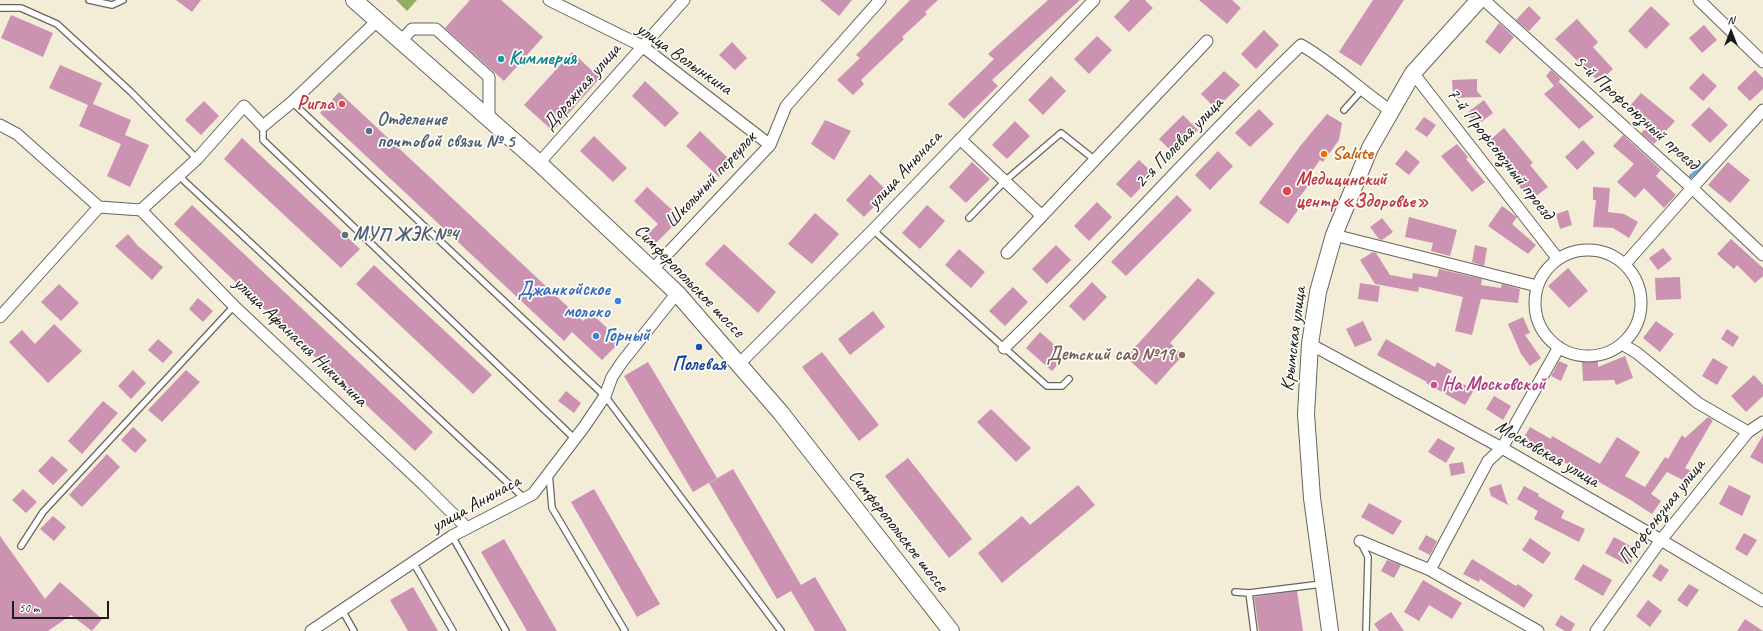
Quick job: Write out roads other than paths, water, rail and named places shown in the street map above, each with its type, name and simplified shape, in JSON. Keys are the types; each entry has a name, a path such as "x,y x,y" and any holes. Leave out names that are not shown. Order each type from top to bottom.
{"main road":[{"name":"Симферопольское шоссе","path":"354,0 539,163 677,293 740,363 786,419 951,631"},
{"name":"Крымская улица","path":"1330,631 1312,498 1306,414 1310,344 1318,292 1334,235 1370,148 1413,72 1479,0"}],"street":[{"name":"улица Волынкина","path":"549,0 642,46 770,145"},
{"name":"Дорожная улица","path":"539,163 684,0"},
{"name":"Школьный переулок","path":"652,269 770,145 786,106 880,0"},
{"name":"улица Анюнаса","path":"740,363 873,230 1094,0"},
{"name":"5-й Профсоюзный проезд","path":"1484,0 1692,188 1763,255"},
{"path":"1699,0 1763,62"},
{"path":"0,125 16,134 99,206 140,210 197,159 244,106 263,126 292,102 377,21"},
{"path":"400,42 412,29 436,29 489,78 489,120"},
{"path":"1007,253 1207,41"},
{"name":"2-я Полевая улица","path":"1004,348 1091,262 1257,87 1301,45 1321,56 1362,90 1391,111"},
{"name":"7-й Профсоюзный проезд","path":"1413,72 1558,259"},
{"path":"1625,264 1763,110"},
{"path":"960,139 1042,216"},
{"path":"0,317 99,206"},
{"name":"улица Афанасия Никитина","path":"140,210 234,306 419,480 466,527"},
{"path":"1334,235 1537,286"},
{"path":"1593,250 1610,254 1625,264 1638,283 1642,305 1636,326 1622,344 1602,354 1580,355 1559,347 1543,331 1535,309 1537,286 1546,271 1558,259 1575,251 1593,250"},
{"name":"улица Анюнаса","path":"311,631 466,527 533,494 575,439 605,396 612,377 622,362 677,293"},
{"name":"Московская улица","path":"1310,344 1502,448 1763,601"},
{"path":"1622,344 1637,353 1698,403 1748,432"},
{"path":"1430,570 1488,461 1502,448 1559,347"},
{"name":"Профсоюзная улица","path":"1596,631 1661,540 1748,432 1763,423"},
{"path":"1360,541 1430,570 1538,631"}],"lane":[{"path":"89,0 112,5 123,0"},
{"path":"0,8 21,8 57,24 131,92 197,159"},
{"path":"1344,110 1362,90"},
{"path":"292,102 605,396 781,631"},
{"path":"263,126 263,140 575,439"},
{"path":"969,218 1004,181 1062,133 1095,160"},
{"path":"179,176 524,498"},
{"path":"873,230 1047,386 1062,386 1069,379"},
{"path":"21,546 43,512 234,306"},
{"path":"550,473 552,508 625,631"},
{"path":"452,536 506,631"},
{"path":"1360,541 1368,557 1366,631"},
{"path":"413,562 453,631"},
{"path":"1235,592 1249,594 1323,584"},
{"path":"1249,594 1254,631"},
{"path":"342,610 354,631"}],"waterway":[{"path":"1691,176 1710,161"}],"place":[{"name":"Киммерия","path":"501,59"},
{"name":"Ригла","path":"342,104"},
{"name":"Отделение почтовой связи № 5","path":"369,131"},
{"name":"Salute","path":"1324,154"},
{"name":"Медицинский центр «Здоровье»","path":"1287,191"},
{"name":"МУП ЖЭК №4","path":"345,235"},
{"name":"Джанкойское молоко","path":"618,301"},
{"name":"Горный","path":"596,336"},
{"name":"Полевая","path":"699,347"},
{"name":"Детский сад №19","path":"1182,355"},
{"name":"На Московской","path":"1434,385"}]}
